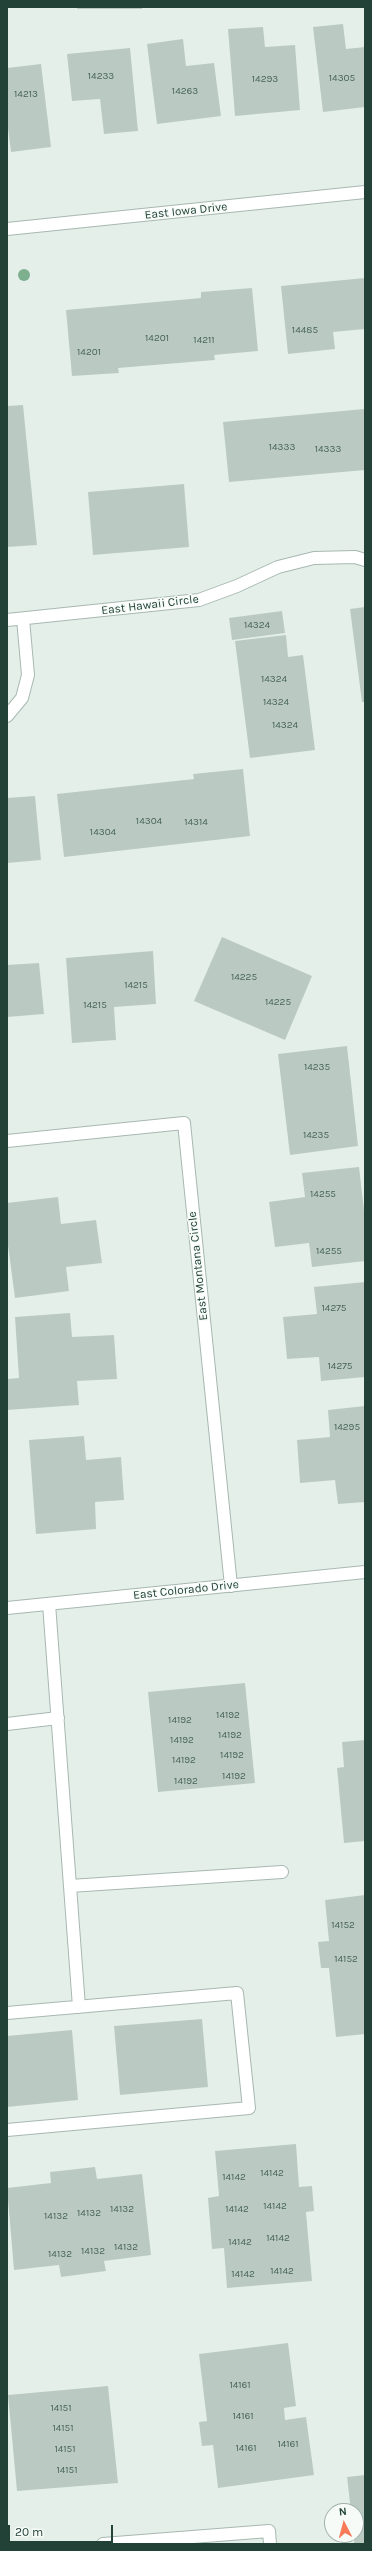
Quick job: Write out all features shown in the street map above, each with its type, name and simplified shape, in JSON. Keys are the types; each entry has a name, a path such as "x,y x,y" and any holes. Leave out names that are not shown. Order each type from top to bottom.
{"street":[{"name":"East Iowa Drive","path":"7,229 365,192"},
{"name":"East Hawaii Circle","path":"7,620 199,600 237,586 278,567 314,558 355,557 365,560"},
{"path":"7,716 22,698 28,675 23,619"},
{"name":"East Montana Circle","path":"7,1141 184,1123 231,1586"},
{"name":"East Colorado Drive","path":"7,1608 365,1572"},
{"path":"49,1604 79,2007"},
{"path":"7,1724 58,1718"},
{"path":"70,1886 282,1872"},
{"path":"7,2013 237,1993 249,2108 7,2130"},
{"path":"104,2544 269,2531 270,2544"}],"building":[{"path":"77,7 142,7 142,9 77,9"},
{"path":"343,24 346,49 365,47 365,107 323,112 313,27"},
{"path":"263,27 265,47 295,45 300,110 235,116 228,29"},
{"path":"183,39 186,66 214,63 221,116 157,124 147,44"},
{"path":"130,48 138,131 104,134 100,99 72,101 67,54"},
{"path":"41,64 51,147 11,152 7,120 7,68"},
{"path":"365,278 365,329 333,332 335,349 288,354 281,286"},
{"path":"252,288 258,351 214,355 215,360 118,368 119,373 72,376 66,310 201,298 201,292"},
{"path":"23,405 37,545 7,547 7,406"},
{"path":"364,409 365,470 229,482 223,422"},
{"path":"184,484 189,547 93,555 88,492"},
{"path":"365,607 365,702 362,702 350,609"},
{"path":"282,611 285,633 232,640 229,618"},
{"path":"286,635 288,657 303,655 315,750 250,758 235,641"},
{"path":"243,769 250,836 64,857 57,794 194,779 193,774"},
{"path":"35,796 41,860 7,863 7,798"},
{"path":"222,937 312,976 285,1040 194,1001"},
{"path":"153,951 156,1004 114,1007 116,1040 72,1043 66,958"},
{"path":"39,963 44,1014 7,1017 7,965"},
{"path":"347,1046 358,1146 290,1155 278,1054"},
{"path":"359,1167 365,1219 365,1261 312,1267 309,1243 275,1247 269,1202 305,1197 302,1173"},
{"path":"58,1197 61,1224 96,1220 102,1263 66,1267 69,1291 15,1298 7,1238 7,1203"},
{"path":"365,1282 365,1377 321,1381 319,1357 287,1359 283,1317 317,1314 314,1287"},
{"path":"70,1313 72,1337 114,1335 117,1379 77,1381 79,1405 7,1410 7,1379 19,1378 15,1317"},
{"path":"365,1406 365,1502 338,1504 335,1480 300,1483 297,1440 330,1437 328,1410"},
{"path":"84,1436 86,1460 121,1457 124,1500 95,1502 96,1529 36,1534 29,1440"},
{"path":"245,1683 255,1783 158,1792 148,1692"},
{"path":"365,1740 365,1841 344,1843 337,1768 344,1767 342,1742"},
{"path":"365,1895 365,2034 336,2037 329,1968 321,1968 318,1942 329,1941 325,1900"},
{"path":"202,2019 208,2087 120,2095 114,2026"},
{"path":"72,2030 78,2100 7,2107 7,2036"},
{"path":"296,2144 299,2187 312,2186 314,2211 306,2212 312,2281 227,2288 224,2248 212,2249 208,2198 219,2196 215,2151"},
{"path":"95,2167 97,2179 142,2174 151,2255 104,2261 106,2271 61,2277 59,2265 14,2270 7,2188 51,2183 50,2172"},
{"path":"288,2343 296,2406 284,2408 285,2420 306,2417 314,2475 218,2488 213,2445 202,2446 199,2422 207,2421 199,2354"},
{"path":"108,2386 118,2483 17,2491 8,2395"},
{"path":"365,2475 365,2544 354,2544 364,2543 364,2503 350,2503 347,2477"}]}
